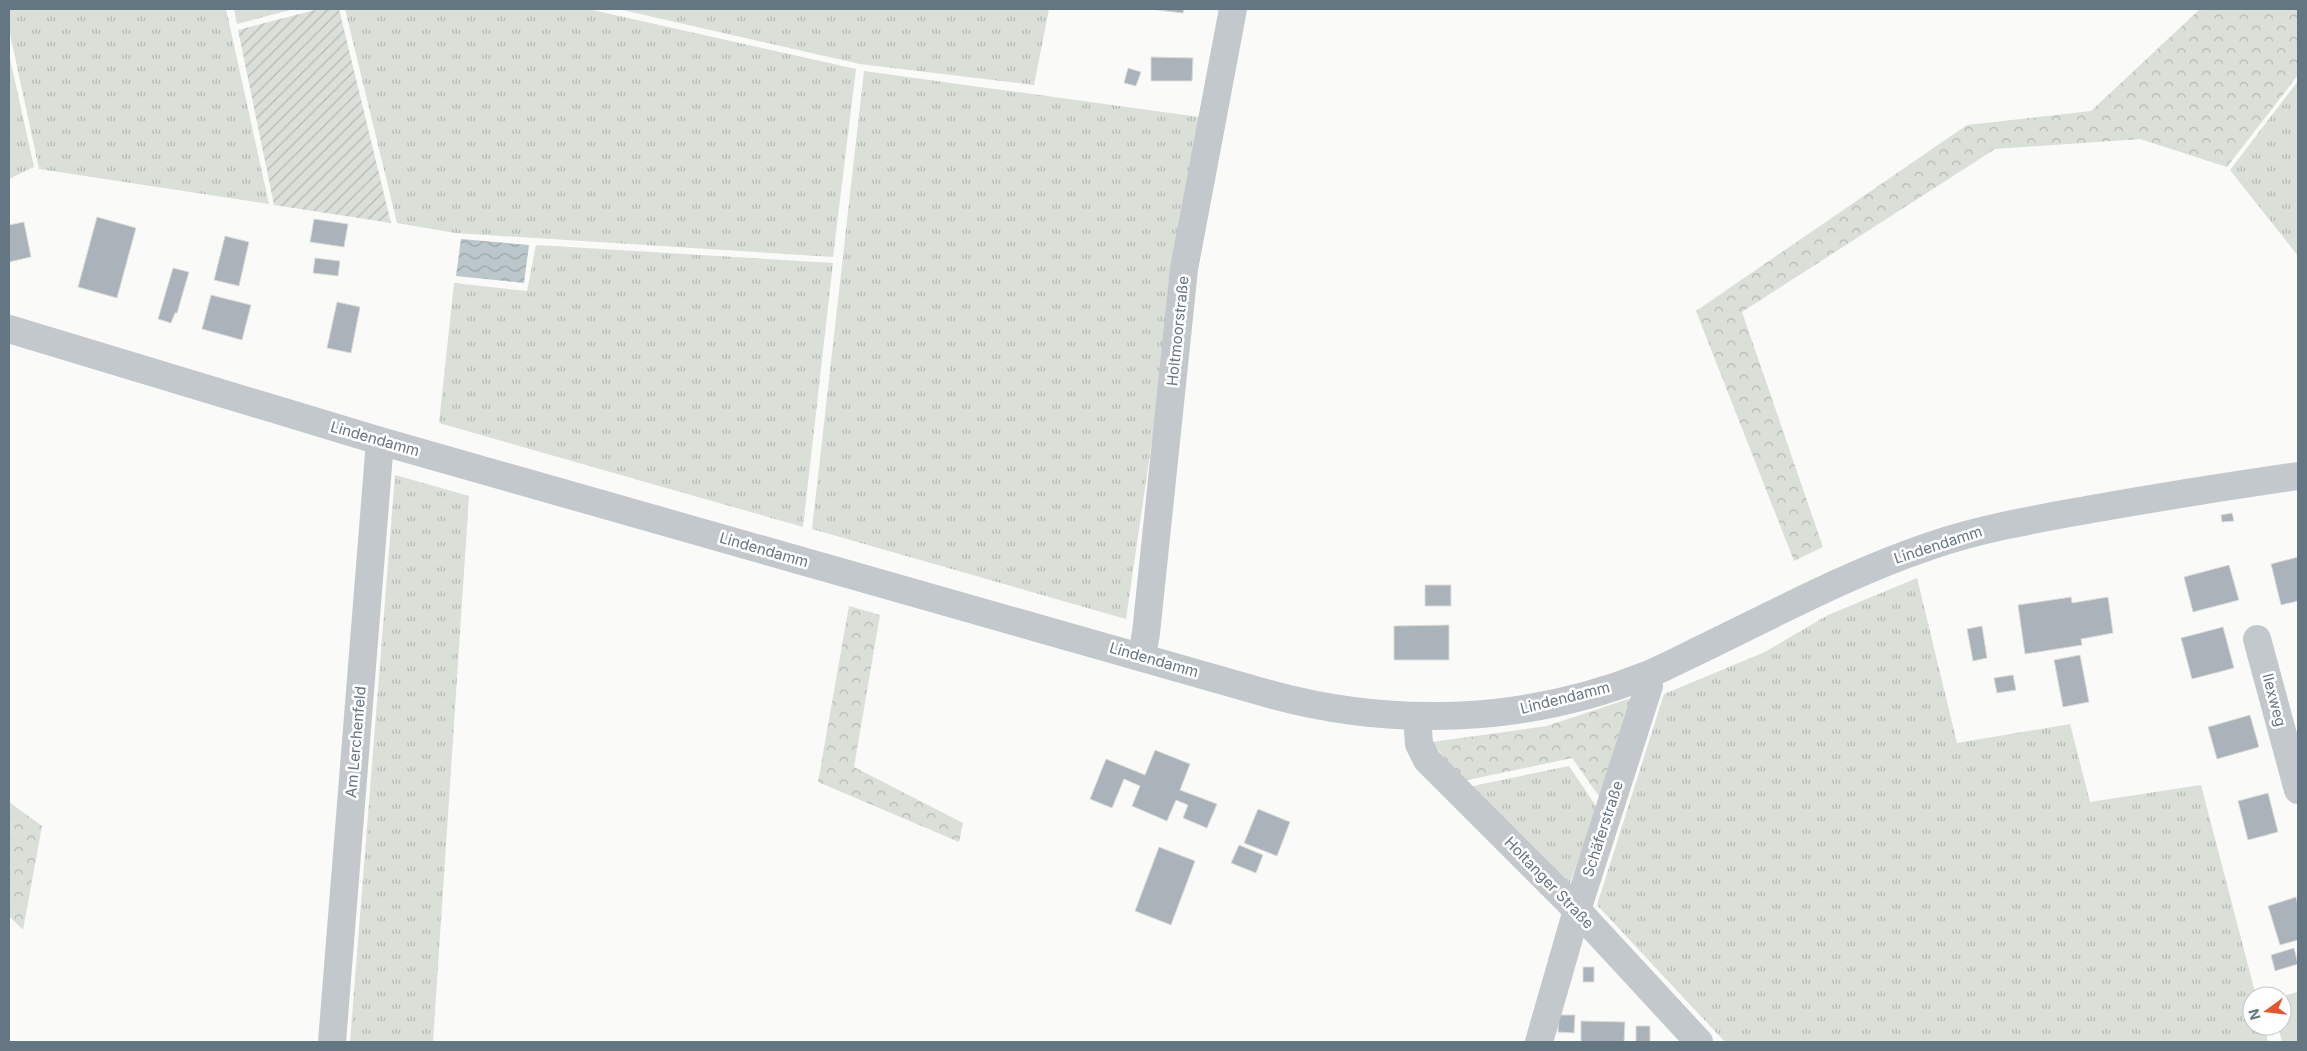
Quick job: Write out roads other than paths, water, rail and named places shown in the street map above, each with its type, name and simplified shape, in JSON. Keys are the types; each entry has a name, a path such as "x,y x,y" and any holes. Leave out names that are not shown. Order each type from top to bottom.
{"street":[{"name":"Holtmoorstraße","path":"1142,656 1148,623 1184,269 1233,9"},
{"name":"Lindendamm","path":"9,329 380,441 1142,656 1298,702 1345,711 1417,717 1494,713 1534,708 1574,698 1647,675 1830,585 1898,557 1943,542 2020,522 2167,496 2298,476"},
{"name":"Am Lerchenfeld","path":"332,1042 380,441"},
{"name":"Ilexweg","path":"2257,639 2298,790"},
{"name":"Schäferstraße","path":"1539,1042 1576,910 1649,686 1647,675"},
{"name":"Holtanger Straße","path":"1417,717 1419,744 1427,760 1576,910 1699,1042"}],"water":[{"path":"461,239 529,245 524,283 456,276"}]}
